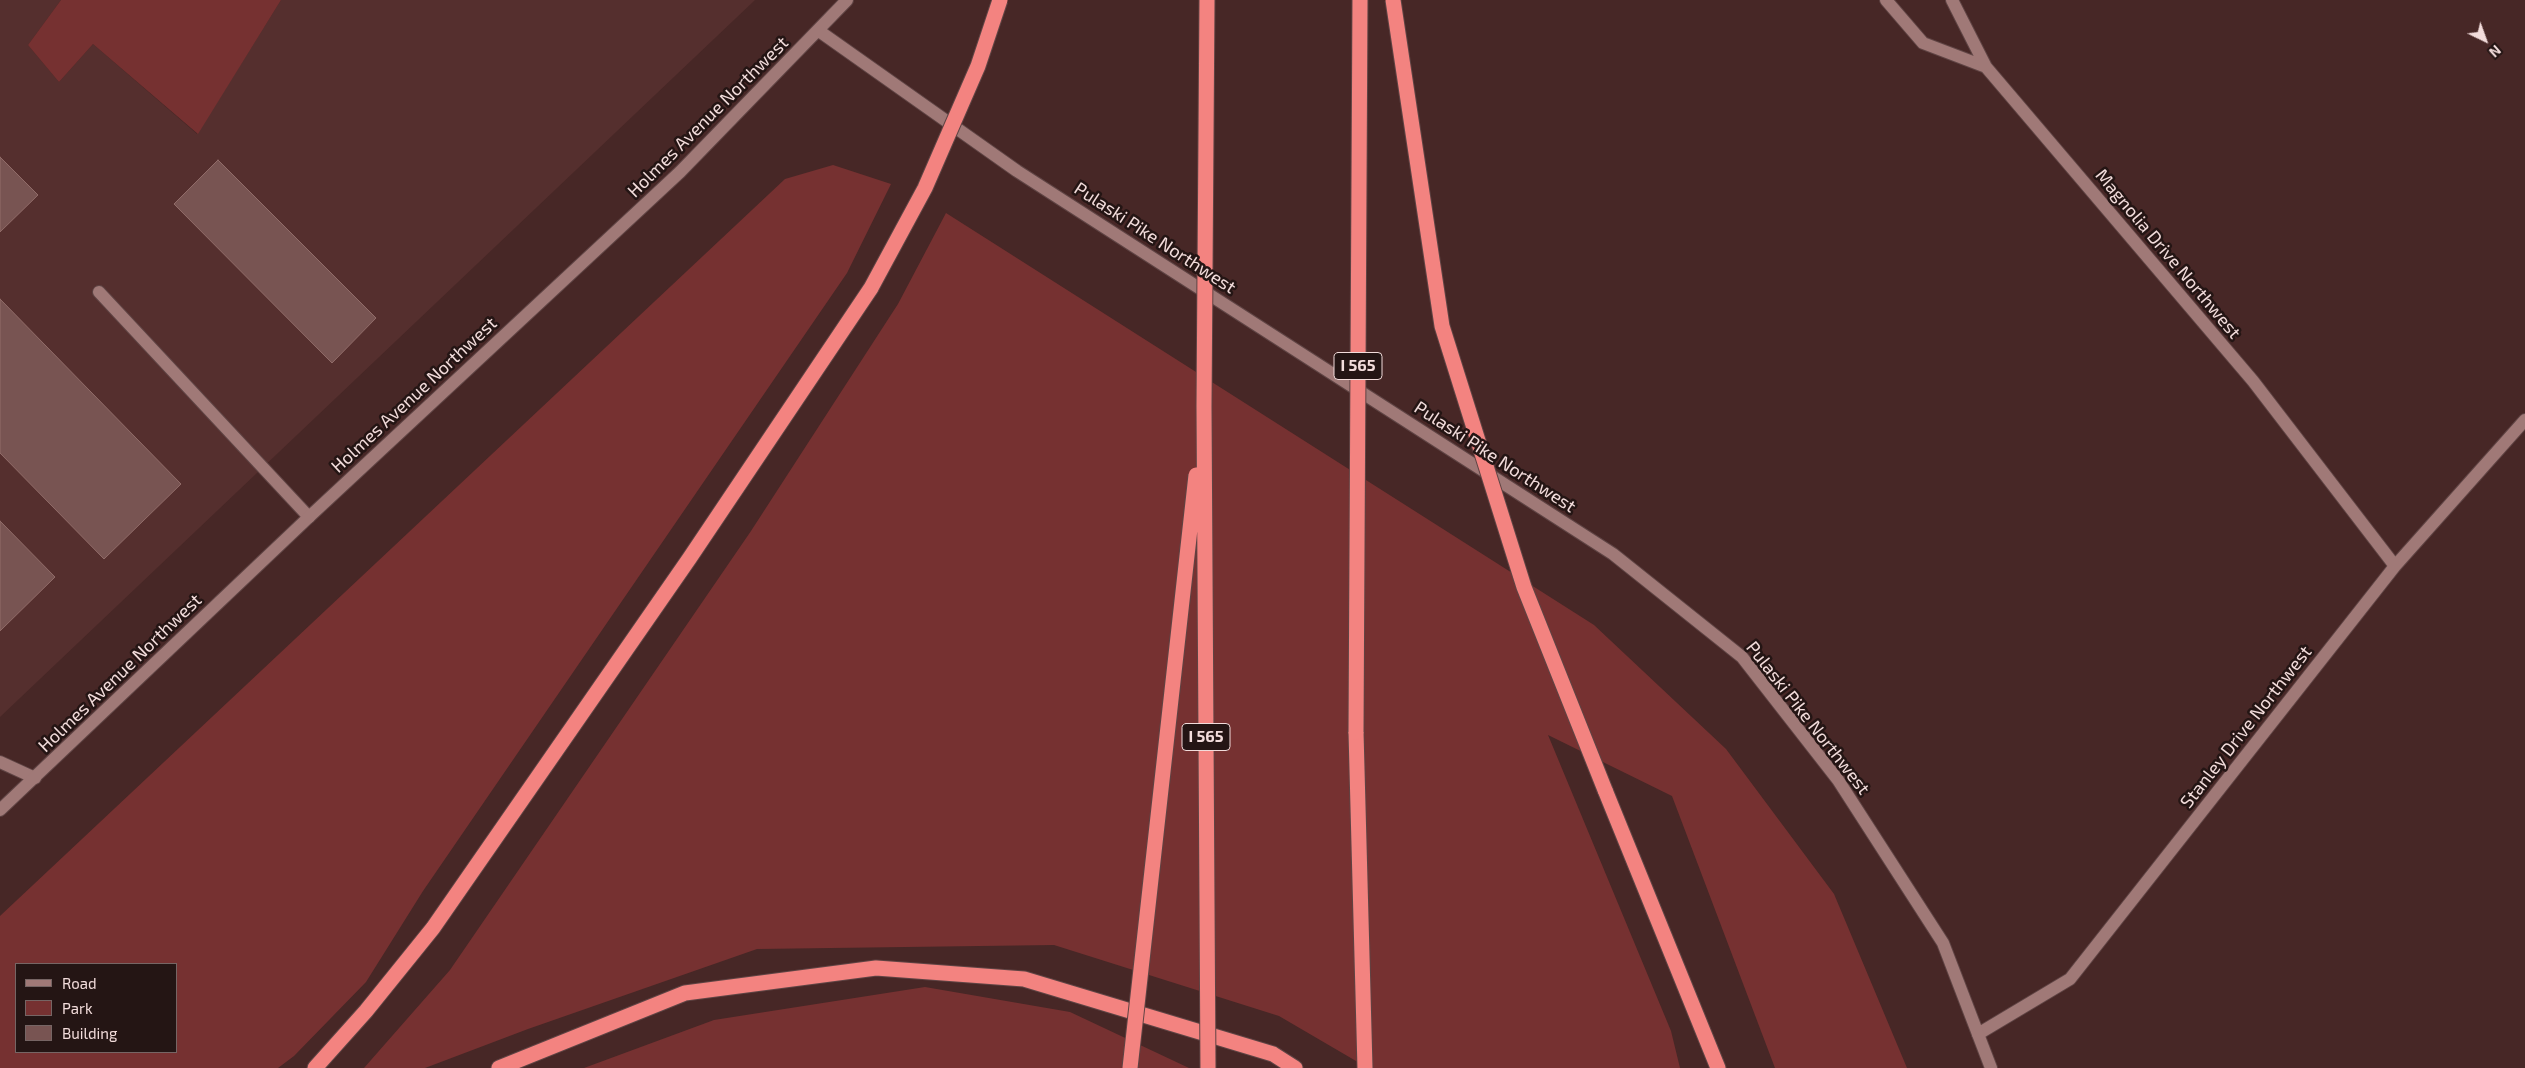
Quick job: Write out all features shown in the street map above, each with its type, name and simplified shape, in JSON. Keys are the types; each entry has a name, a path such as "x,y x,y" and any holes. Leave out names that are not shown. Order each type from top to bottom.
{"highway":[{"path":"315,1068 366,1011 433,928 689,558 872,288 925,188 978,66 1000,0"},
{"name":"I 565","path":"1207,0 1204,406 1208,1068"},
{"name":"I 565","path":"1360,0 1356,732 1365,1068"},
{"path":"1393,0 1442,326 1524,587 1718,1068"},
{"path":"1130,1068 1204,406"},
{"path":"499,1068 685,993 876,968 1024,979 1273,1054 1295,1068"}],"main road":[{"name":"Holmes Avenue Northwest","path":"0,810 309,517 680,172 819,31 847,0"},
{"name":"Magnolia Drive Northwest","path":"1886,0 1923,43 1986,67 2253,381 2395,566"},
{"path":"1952,0 1986,67"},
{"name":"Pulaski Pike Northwest","path":"819,31 1017,171 1613,554 1742,657 1838,780 1943,943 1991,1068"},
{"path":"99,292 309,517"},
{"name":"Stanley Drive Northwest","path":"1978,1034 2070,980 2395,566 2525,420"},
{"path":"0,762 35,778"}],"shaded area":[{"path":"0,0 61,0 28,45 59,82 93,44 197,134 281,0 755,0 0,717"}],"green space":[{"path":"61,0 281,0 198,134 93,44 59,82 28,45"},
{"path":"833,165 891,184 847,273 423,891 366,982 294,1056 278,1068 0,1068 0,916 785,179"},
{"path":"946,213 1594,625 1726,749 1834,894 1907,1068 1775,1068 1672,796 1548,735 1671,1031 1680,1068 1368,1068 1279,1016 1054,945 757,949 528,1029 425,1068 364,1068 450,970 751,531 898,304"},
{"path":"925,987 1070,1012 1189,1068 584,1068 714,1020"}],"building":[{"path":"0,157 38,195 0,232"},
{"path":"218,160 376,318 332,363 174,204"},
{"path":"0,299 181,484 104,559 0,453"},
{"path":"0,521 55,577 0,631"}]}
